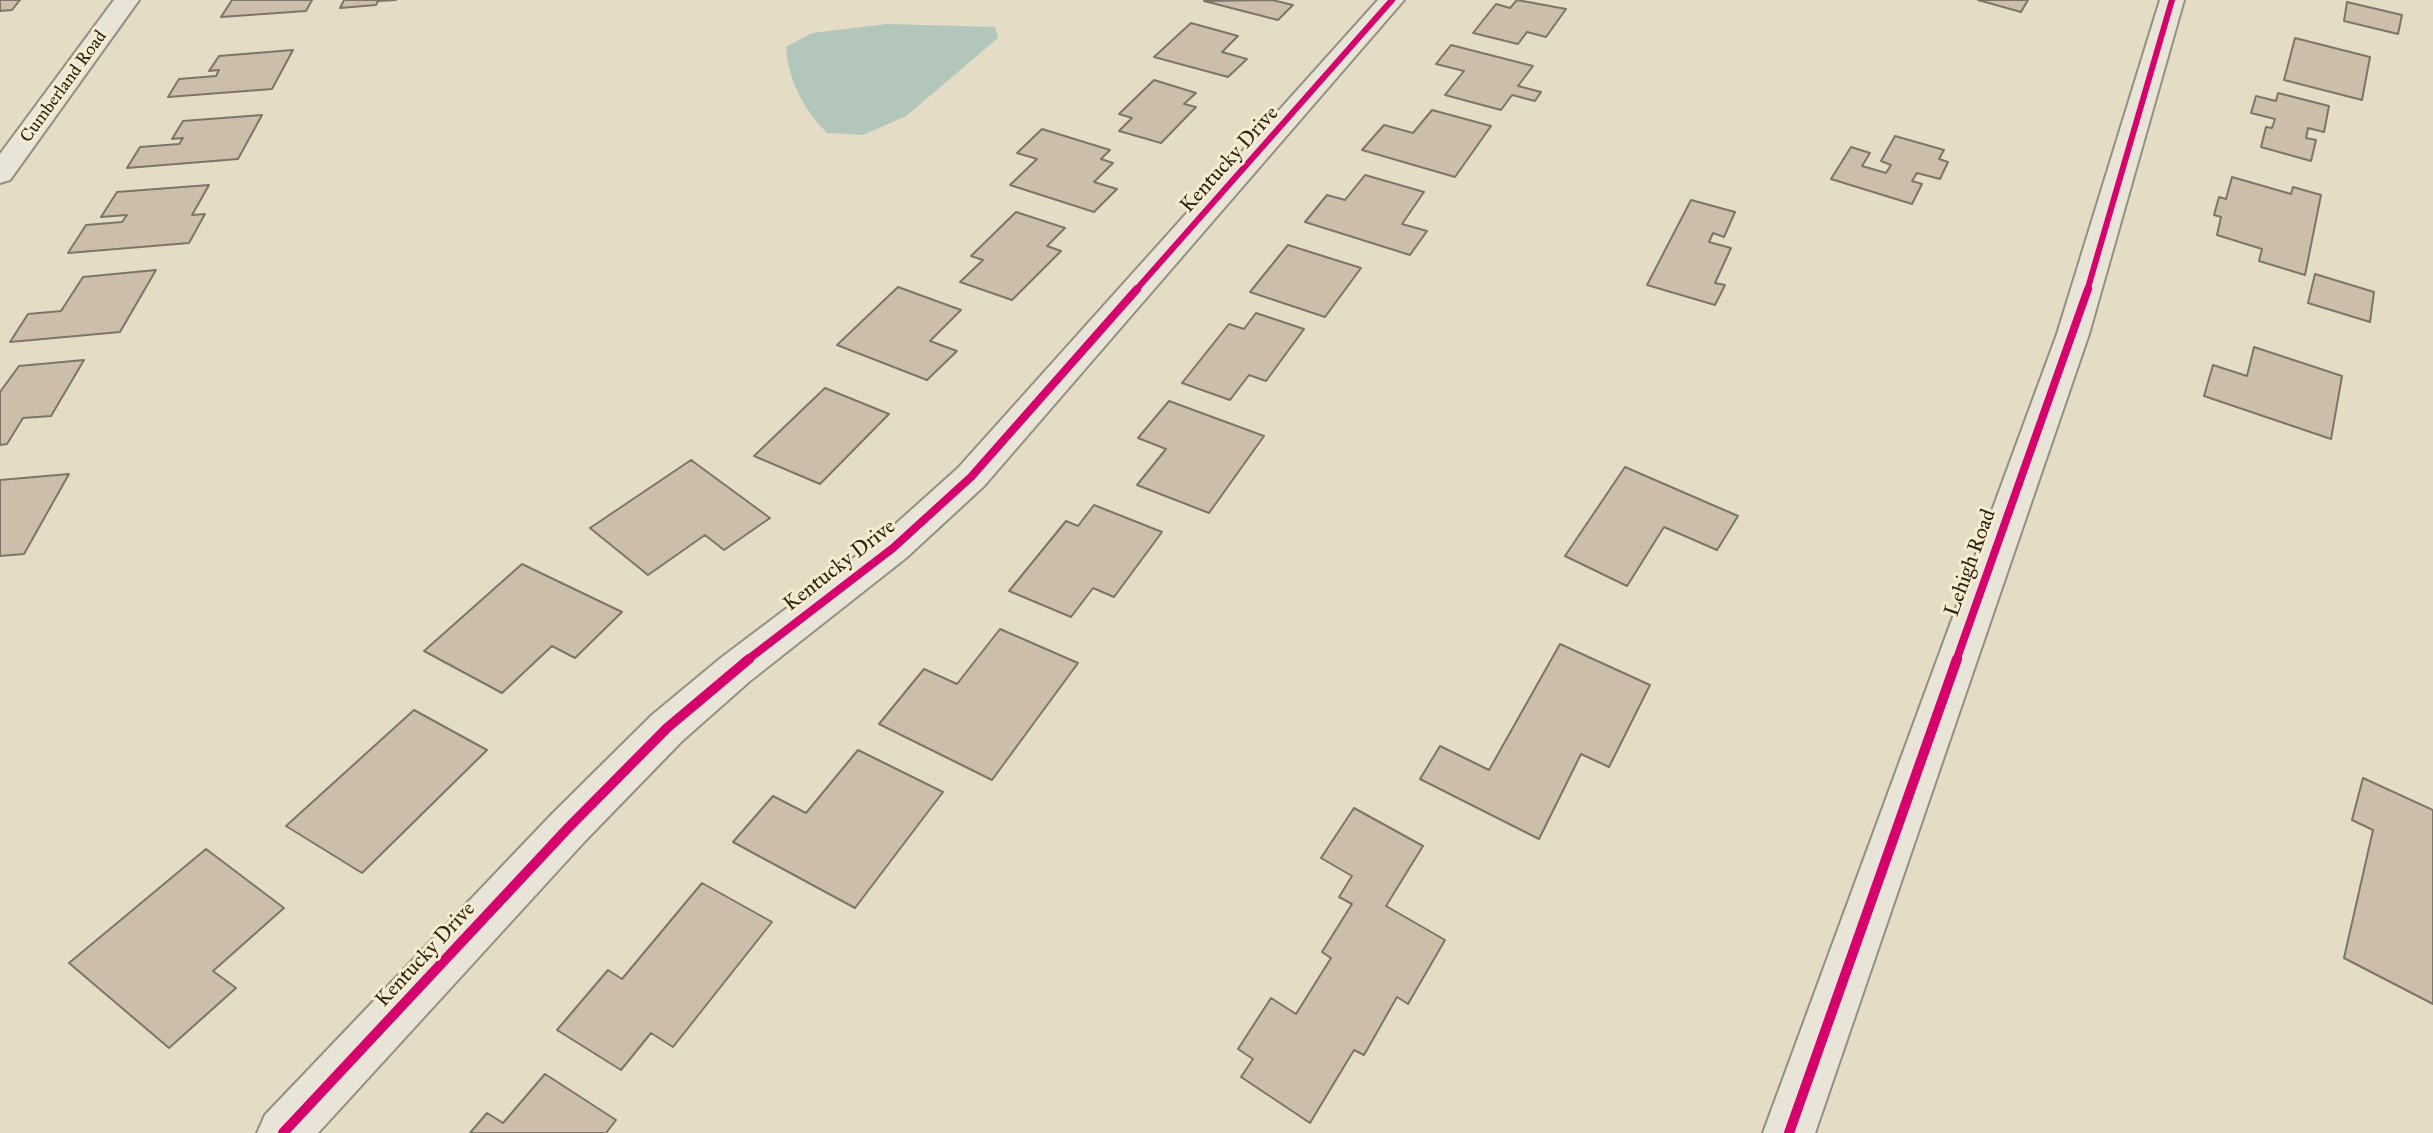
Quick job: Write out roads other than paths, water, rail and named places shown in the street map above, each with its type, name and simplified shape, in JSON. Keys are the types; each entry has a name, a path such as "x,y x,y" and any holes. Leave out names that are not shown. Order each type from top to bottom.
{"street":[{"name":"Cumberland Road","path":"0,174 127,0"},
{"name":"Kentucky Drive","path":"283,1133 569,827 667,728 736,669 893,548 971,477 1392,0"},
{"name":"Lehigh Road","path":"1789,1133 1946,683 2073,333 2109,221 2172,0"}]}
